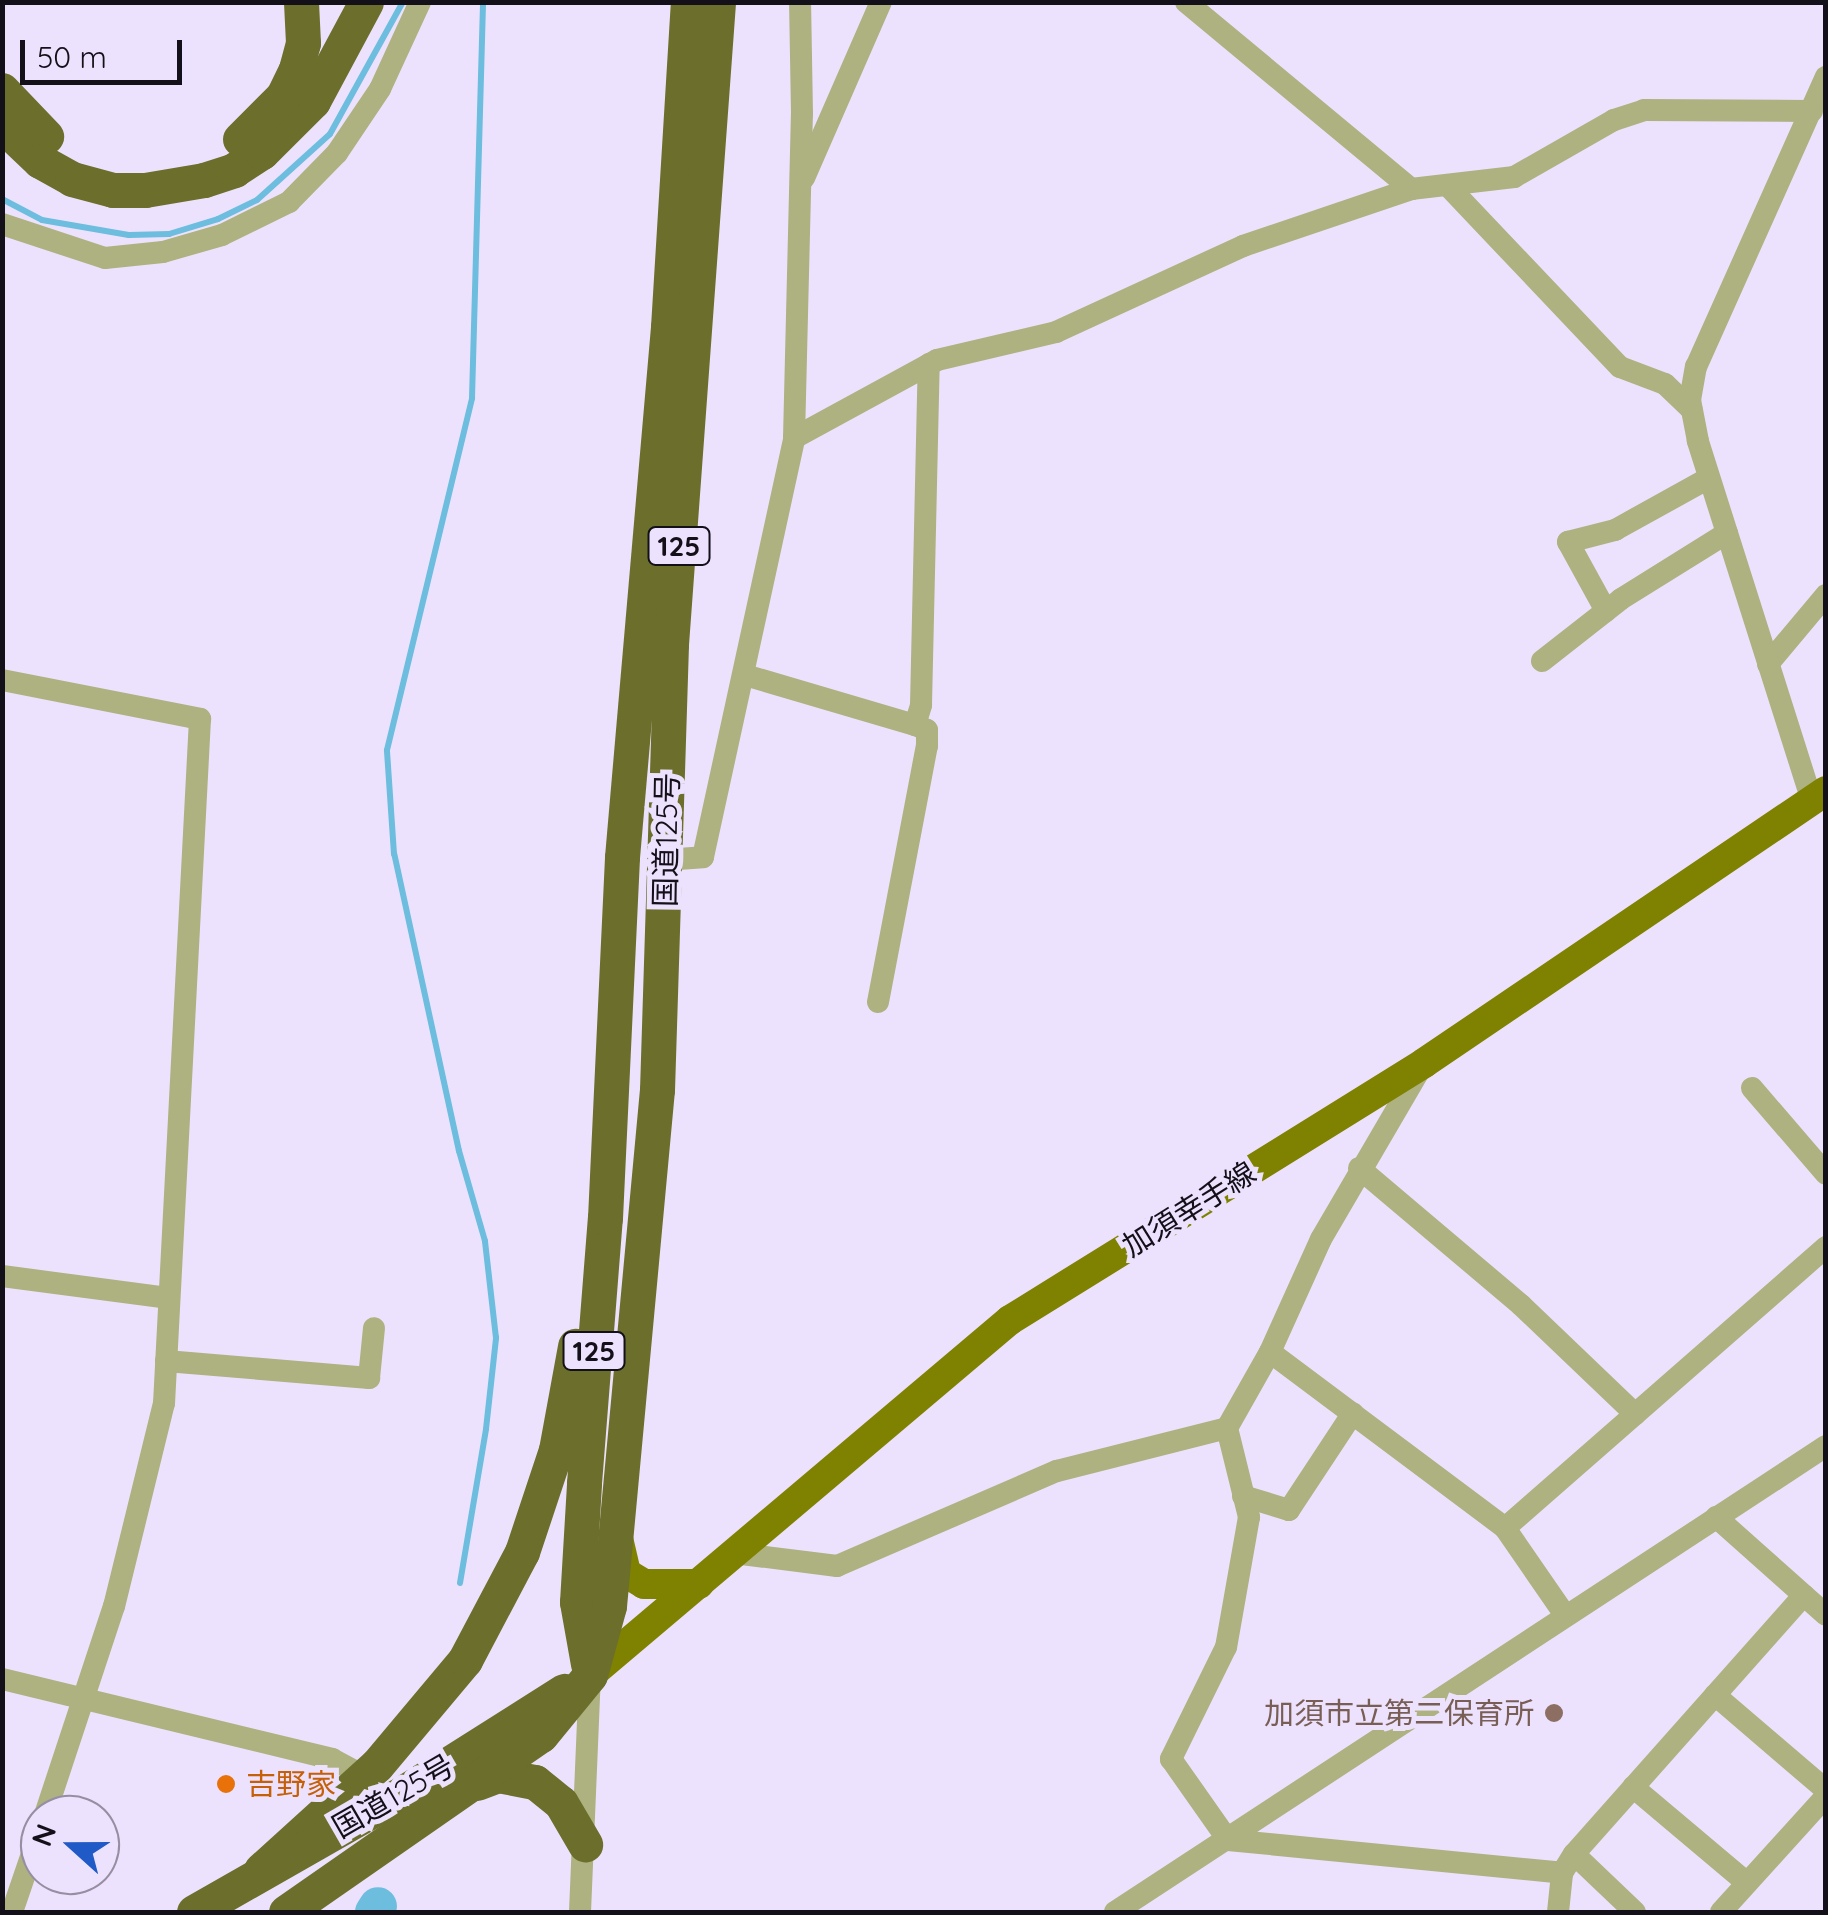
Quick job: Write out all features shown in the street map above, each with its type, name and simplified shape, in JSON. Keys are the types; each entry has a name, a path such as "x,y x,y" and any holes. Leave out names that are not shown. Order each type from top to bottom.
{"highway":[{"path":"2,125 46,152 162,168 190,162 245,136 282,96 296,69 303,43 302,2"},
{"path":"2,90 46,152 72,179 113,190 175,187 234,170 262,152 314,101 366,2"},
{"name":"国道125号","path":"590,1675 577,1602 605,1218 622,856 668,327 688,2"},
{"name":"国道125号","path":"286,1912 541,1735 590,1675 609,1606 658,1090 672,644 718,2"},
{"path":"261,1870 364,1776 435,1700 484,1628 522,1552 556,1450 575,1350 622,856"},
{"name":"国道125号","path":"194,1912 261,1870 402,1794 590,1675"},
{"path":"462,1789 498,1775 535,1782 552,1793 585,1844"}],"main road":[{"name":"加須幸手線","path":"590,1675 1010,1320 1424,1063 1819,796"},
{"path":"618,1535 626,1573 644,1584 699,1584"}],"street":[{"path":"2,224 105,258 163,252 222,235 289,202 338,152 380,89 420,2"},
{"path":"664,860 703,857 794,438 800,2"},
{"path":"800,186 881,2"},
{"path":"1186,2 1412,189"},
{"path":"794,438 929,364 1056,332 1243,246 1412,189 1514,177 1614,120 1644,110 1820,96 1696,367 1692,410 1709,478 1768,664 1819,796"},
{"path":"1449,187 1620,367 1665,384 1692,410"},
{"path":"915,725 922,705 929,364"},
{"path":"1606,611 1568,542 1615,530 1709,478"},
{"path":"1542,661 1606,611 1727,534"},
{"path":"1768,664 1826,595"},
{"path":"745,675 927,730 878,1002"},
{"path":"2,680 200,719 164,1403 114,1606 80,1698 51,1795"},
{"path":"1228,1840 1170,1759 1226,1647 1248,1517 1227,1428 1270,1352 1359,1168 1424,1063"},
{"path":"1752,1088 1826,1174"},
{"path":"1359,1168 1521,1305 1636,1414"},
{"path":"1505,1528 1826,1247"},
{"path":"2,1276 168,1298"},
{"path":"166,1362 369,1378 374,1328"},
{"path":"1270,1352 1505,1528 1565,1615"},
{"path":"1243,1496 1289,1510 1354,1413"},
{"path":"734,1553 838,1566 1057,1471 1227,1428"},
{"path":"1116,1912 1826,1446"},
{"path":"1716,1517 1826,1615"},
{"path":"1558,1912 1568,1864 1804,1596"},
{"path":"580,1912 590,1675"},
{"path":"2,1679 332,1759 364,1776"},
{"path":"1715,1695 1826,1793 1721,1912"},
{"path":"1633,1787 1747,1883"},
{"path":"1228,1840 1568,1864 1635,1912"}],"waterway":[{"path":"2,199 42,220 129,235 169,234 218,219 257,200 330,134 403,2"},
{"path":"460,1583 486,1429 496,1338 485,1241 459,1151 394,854 387,750 472,398 483,2"},
{"path":"374,1912 378,1906"}],"place":[{"name":"加須市立第二保育所","path":"1554,1713"},
{"name":"吉野家","path":"226,1784"}]}
